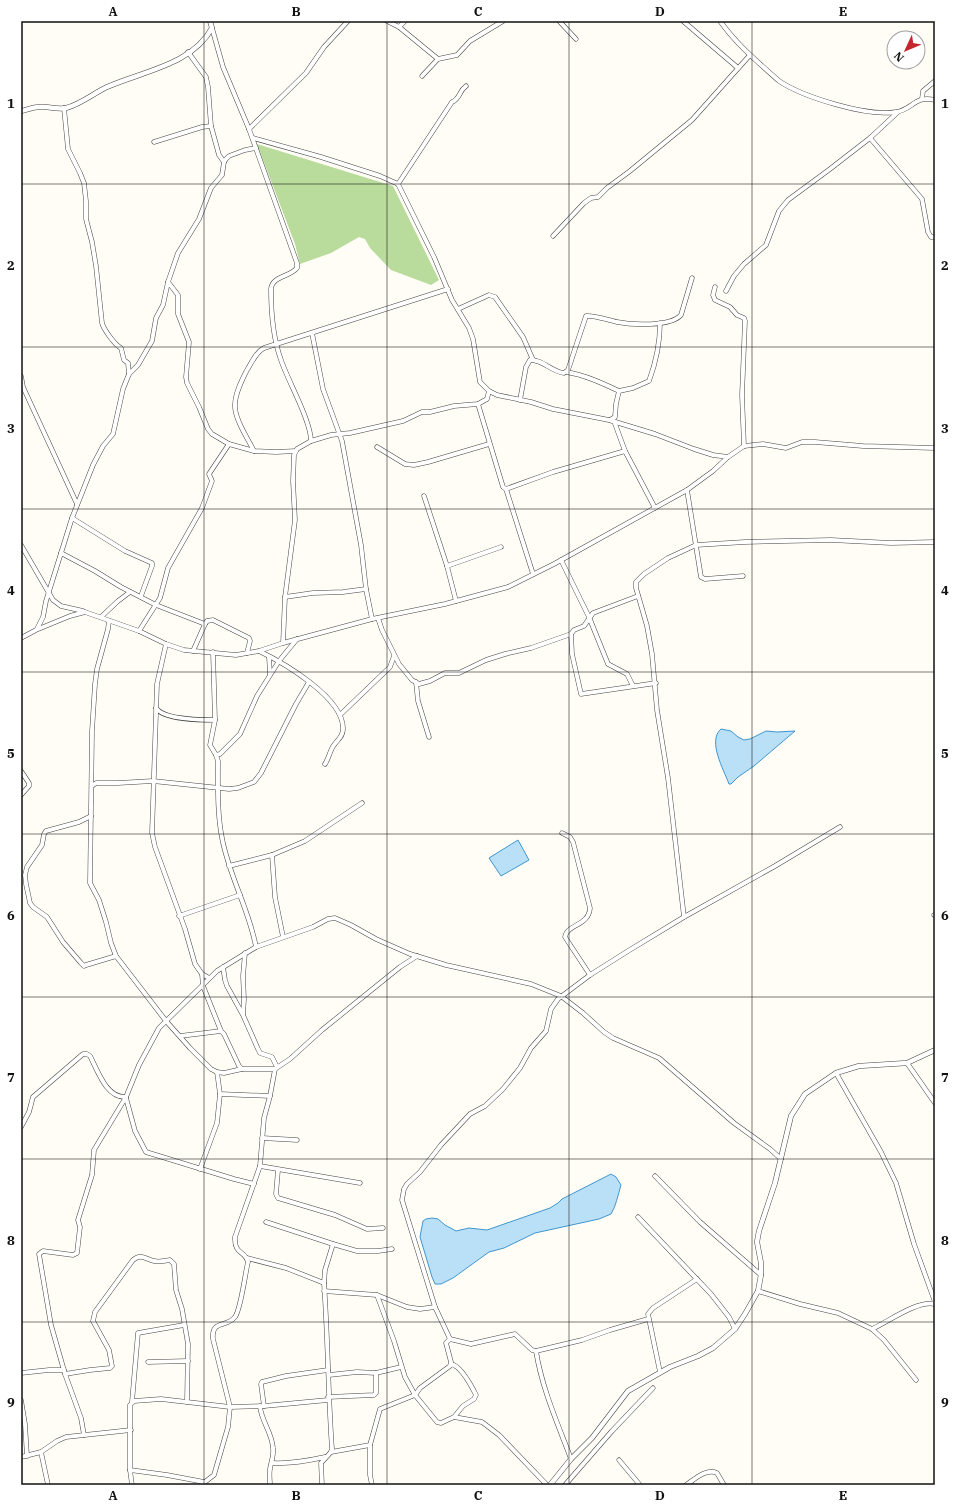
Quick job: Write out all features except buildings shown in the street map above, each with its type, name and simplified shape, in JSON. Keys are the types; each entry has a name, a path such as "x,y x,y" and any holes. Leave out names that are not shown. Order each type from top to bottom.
{"street":[{"path":"210,21 223,67 253,138 297,263 298,268 294,272 275,281 271,285 271,296 276,345 280,360 305,417 311,441"},
{"path":"249,129 306,73 324,47 348,21"},
{"path":"387,21 399,27 438,59"},
{"path":"399,27 405,21"},
{"path":"422,76 438,59 457,55 470,41 503,21"},
{"path":"559,21 576,39"},
{"path":"683,21 738,68"},
{"path":"720,21 731,36 750,55 779,81 794,89 860,111 881,113 898,112"},
{"path":"21,111 38,106 64,108 72,106 116,83 145,74 165,65 200,44 212,28"},
{"path":"188,52 206,78 211,126 219,155 224,162"},
{"path":"553,236 584,203 591,198 598,197 607,188 687,124 750,55"},
{"path":"922,98 924,91 935,82"},
{"path":"398,184 452,102 458,100 462,89 466,86"},
{"path":"726,291 734,276 744,264 766,245 779,211 788,200 870,138 898,112 922,98 935,100"},
{"path":"64,108 68,149 84,183 86,219 96,266 102,323 104,329 113,339 116,346 121,348 124,360 128,363 129,374"},
{"path":"154,142 202,127 211,126"},
{"path":"253,138 321,157 380,176 398,184 434,257 452,300 469,328 480,382 488,391 497,395 553,409 611,421 655,434 713,455 728,457"},
{"path":"870,138 922,199 928,232 931,237 935,237"},
{"path":"36,630 43,617 72,518 93,465 103,446 112,434 123,389 129,374 138,365 150,346 156,318 165,299 168,282 181,247 191,233 200,216 211,188 222,175 224,162 229,156 245,150 256,148"},
{"path":"566,372 586,316 628,324 650,324 678,320 681,315 692,278"},
{"path":"168,282 177,292 179,305 178,314 189,342 186,377 187,383 200,407 210,431 229,444 254,451 276,452 296,450 311,441 331,435 403,421 422,412 430,412 454,406 478,404 487,399 488,391"},
{"path":"714,287 713,295 715,300 730,307 737,315 744,318 745,321 742,395 744,446"},
{"path":"254,451 234,407 244,377 259,352 264,348 448,289"},
{"path":"458,309 489,295 495,297 523,336 533,360 560,373 566,372 579,374 590,380 606,384 619,391 633,388 649,380 655,363 660,333 660,323"},
{"path":"312,333 322,389 340,434 361,545 366,589 372,619"},
{"path":"520,400 527,363 533,360"},
{"path":"21,376 23,387 78,504"},
{"path":"611,421 615,417 619,391"},
{"path":"478,404 503,487 506,489 533,574"},
{"path":"611,421 625,452 655,508"},
{"path":"21,545 49,594 57,604 139,630 166,644 184,650 236,655 259,651 372,619 456,601 508,586 561,560 687,490 744,446 763,444 786,448 802,442 815,442 863,446 935,448"},
{"path":"139,630 160,598 168,568 206,499 212,481 209,474 229,444"},
{"path":"377,447 404,464 414,465 490,444"},
{"path":"283,643 285,597 294,520 293,481 294,455 296,450"},
{"path":"506,489 553,472 625,452"},
{"path":"687,490 700,574 702,578 743,576"},
{"path":"424,496 447,566 456,601"},
{"path":"72,518 125,551 152,562 152,566 141,596"},
{"path":"684,917 669,786 657,710 656,683 647,626 636,588 636,582 639,578 668,558 696,545 831,540 891,543 935,542"},
{"path":"447,566 501,547"},
{"path":"61,553 156,605 205,624"},
{"path":"561,560 589,617 608,664 627,674 633,686"},
{"path":"285,597 313,593 343,592 366,589"},
{"path":"101,617 130,592"},
{"path":"378,618 394,656 406,674 419,684 430,681 445,673 459,673 486,660 531,648 571,634 574,630 584,626 593,613 638,596"},
{"path":"21,631 22,637 77,613 85,612"},
{"path":"193,651 205,624 210,620 213,620 249,638 250,641 247,653"},
{"path":"109,621 96,669 90,883 99,900 116,956 166,1021 201,1060 217,1072 232,1072 242,1069 276,1068 290,1059 322,1030 400,967 417,956"},
{"path":"571,634 572,654 581,694 656,683"},
{"path":"216,755 220,754 240,734 257,696 279,661 297,639"},
{"path":"166,644 157,684 152,833 155,847 195,964 202,974 209,978"},
{"path":"259,651 288,666 309,682 327,698 340,715 343,730 342,735 334,745 325,764"},
{"path":"213,652 215,720 210,745 218,761 220,827 229,866 253,931 256,947"},
{"path":"340,715 390,667 394,656"},
{"path":"269,657 270,675"},
{"path":"92,786 96,783 153,781 229,789 254,782 261,773 296,704 309,682"},
{"path":"416,682 418,701 429,737"},
{"path":"156,708 158,712 166,715 200,720 215,720"},
{"path":"21,770 29,783 29,786 21,795"},
{"path":"229,866 272,854 305,841 362,803"},
{"path":"91,816 79,822 46,831 42,845 28,867 25,875 26,884 30,903 47,917 64,942 84,966 116,956"},
{"path":"450,1339 434,1307 402,1200 404,1189 407,1184 420,1172 441,1145 470,1114 489,1102 511,1080 525,1062 531,1048 546,1031 551,1010 561,996 590,975 684,917 775,866 840,827"},
{"path":"562,833 570,837 573,842 590,908 589,914 585,920 567,931 565,937 590,975"},
{"path":"272,854 275,897 282,937"},
{"path":"179,916 240,895"},
{"path":"84,1435 81,1418 65,1372 52,1325 39,1254 43,1251 72,1255 77,1252 80,1227 78,1220 92,1175 94,1150 126,1097 139,1065 160,1028 203,986 209,978 223,967 256,947 334,918 352,925 389,946 417,956 446,965 531,984 561,996 613,1038 659,1058 734,1123 770,1149 781,1159"},
{"path":"243,1015 243,976 245,953"},
{"path":"223,967 227,986 243,1015 260,1053 272,1058 276,1068 264,1118 260,1166 235,1237 234,1244 236,1249 247,1258 286,1268 324,1283"},
{"path":"202,974 203,986 221,1031 242,1069"},
{"path":"180,1036 221,1031"},
{"path":"550,1485 571,1459 592,1438 628,1391 660,1372 713,1348 735,1329 758,1291 761,1275 761,1263 757,1242 759,1231 775,1183 790,1120 800,1100 805,1094 836,1073 859,1066 906,1063 935,1050"},
{"path":"21,1127 29,1112 33,1096 83,1054 88,1054 90,1056 110,1091 119,1097 126,1097"},
{"path":"906,1063 935,1102"},
{"path":"200,1169 217,1123 220,1094 217,1072"},
{"path":"836,1073 881,1152 896,1182 912,1238 935,1303 921,1305 872,1329"},
{"path":"220,1094 270,1096"},
{"path":"126,1097 136,1130 146,1152 254,1184"},
{"path":"262,1138 297,1140"},
{"path":"260,1166 360,1183"},
{"path":"278,1170 276,1194 278,1198 335,1215 367,1229 383,1228"},
{"path":"655,1176 700,1222 761,1275"},
{"path":"638,1217 721,1306 735,1329"},
{"path":"266,1222 333,1244 367,1252 392,1249"},
{"path":"331,1452 324,1283 325,1270 333,1244"},
{"path":"21,1373 43,1370 65,1372 110,1368 112,1366 109,1350 93,1317 99,1305 133,1260 137,1257 141,1256 155,1261 170,1260 173,1262 176,1290 182,1309 188,1344 187,1402"},
{"path":"130,1470 167,1475 203,1483 211,1478 215,1471 228,1426 230,1406 212,1332 217,1326 232,1320 238,1312 248,1262 247,1258"},
{"path":"660,1372 648,1319 649,1311 697,1279"},
{"path":"324,1291 377,1295 407,1307 420,1309 434,1307"},
{"path":"758,1291 800,1304 838,1313 872,1329 884,1340 916,1380"},
{"path":"377,1295 394,1341 405,1377 415,1395 439,1423 454,1417 463,1406 474,1399 476,1395 461,1370 457,1366 451,1364"},
{"path":"450,1339 471,1344 515,1334 532,1350 536,1351 582,1340 648,1319"},
{"path":"132,1485 130,1470 130,1405 132,1402 138,1333 184,1325"},
{"path":"450,1339 448,1340 446,1346 451,1364"},
{"path":"536,1351 539,1372 571,1459"},
{"path":"148,1362 188,1361"},
{"path":"372,1485 370,1475 370,1445 380,1409 415,1395 420,1388 444,1371 451,1364"},
{"path":"270,1485 270,1470 274,1454 269,1431 262,1419 262,1382 286,1376 357,1372 376,1373 402,1367"},
{"path":"132,1402 161,1399 230,1406 262,1406 374,1394 376,1393 376,1373"},
{"path":"565,1485 612,1431 653,1388"},
{"path":"21,1400 25,1424 27,1456"},
{"path":"454,1417 482,1422 490,1427 547,1485"},
{"path":"21,1457 41,1452 57,1441 66,1437 131,1430"},
{"path":"322,1485 320,1465 331,1452 370,1445"},
{"path":"41,1452 48,1485"},
{"path":"272,1463 303,1462 326,1457"},
{"path":"619,1460 640,1485"},
{"path":"686,1485 710,1471 717,1473 724,1485"}],"green space":[{"path":"257,144 393,186 439,280 431,285 391,270 370,248 365,239 359,237 331,253 300,264 295,244"}],"water":[{"path":"721,729 731,731 744,740 750,739 766,731 795,731 754,766 729,784 716,748 717,734"},
{"path":"518,840 529,860 501,876 489,858"},
{"path":"611,1174 616,1177 621,1185 616,1204 611,1214 599,1219 535,1233 504,1248 489,1252 453,1278 441,1284 435,1284 420,1237 423,1221 426,1219 438,1219 456,1231 469,1228 487,1230 550,1208 562,1199"}]}
